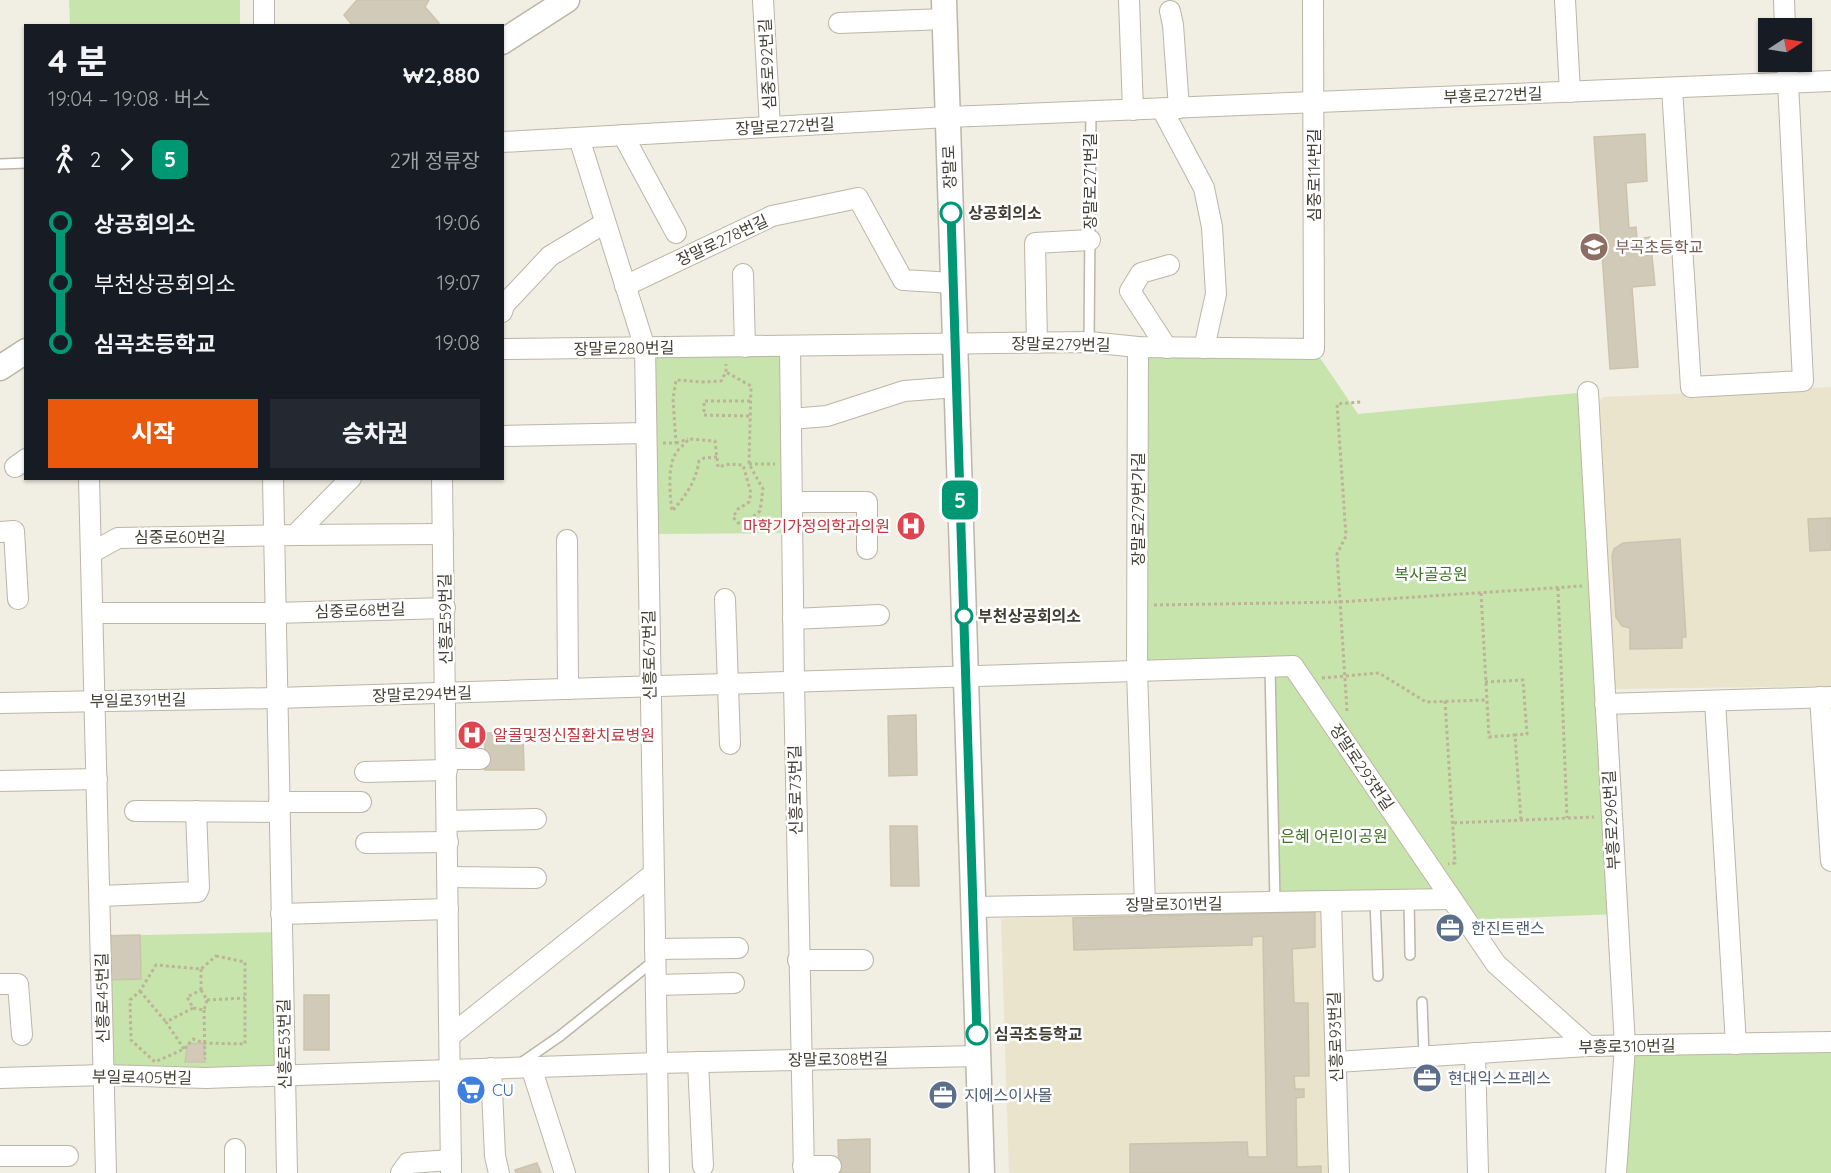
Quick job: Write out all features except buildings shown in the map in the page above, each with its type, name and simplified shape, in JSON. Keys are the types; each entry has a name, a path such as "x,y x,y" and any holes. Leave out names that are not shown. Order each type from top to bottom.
{"street":[{"path":"264,0 264,24"},
{"path":"504,41 567,0"},
{"name":"심중로92번길","path":"764,0 770,127"},
{"path":"1129,0 1133,110"},
{"name":"심중로114번길","path":"1313,0 1314,350"},
{"path":"1565,0 1570,92"},
{"path":"1784,0 1785,18"},
{"name":"장말로","path":"840,23 944,9 982,1173"},
{"path":"1170,11 1173,26 1171,108 1204,188 1212,227 1216,294 1204,348"},
{"path":"1672,88 1691,387 1803,381 1787,72"},
{"name":"부흥로272번길","path":"1314,102 1831,81"},
{"name":"장말로271번길","path":"948,117 1314,102"},
{"name":"장말로272번길","path":"504,142 948,117"},
{"path":"623,135 676,232"},
{"name":"신흥로67번길","path":"579,138 645,348 659,1173"},
{"name":"장말로278번길","path":"625,286 772,216 858,198 903,280 953,283"},
{"path":"504,305 550,256 605,223"},
{"name":"장말로271번길","path":"1037,343 1035,243 1090,240"},
{"path":"1167,348 1130,291 1141,273 1169,265"},
{"path":"736,347 743,274"},
{"name":"장말로279번길","path":"955,345 1089,342 1138,348 1314,350"},
{"name":"장말로280번길","path":"504,349 955,345"},
{"name":"신흥로73번길","path":"790,346 798,960 804,1170 831,1166"},
{"name":"장말로279번가길","path":"1137,671 1138,348"},
{"path":"0,368 24,352"},
{"path":"791,419 827,416 904,391 957,387"},
{"name":"부흥로296번길","path":"1588,392 1624,1046 1616,1173"},
{"path":"504,436 646,438"},
{"path":"89,480 95,700"},
{"path":"273,480 276,698"},
{"path":"295,535 349,480"},
{"name":"신흥로59번길","path":"401,1173 408,1163 451,1166 442,480"},
{"path":"792,502 867,502 867,549"},
{"path":"0,532 14,531 18,598"},
{"path":"274,536 443,534"},
{"name":"심중로60번길","path":"91,553 118,538 274,536"},
{"path":"567,540 568,689"},
{"path":"725,599 730,744"},
{"name":"심중로68번길","path":"275,613 445,608"},
{"path":"93,613 275,613"},
{"path":"793,619 879,615"},
{"name":"장말로293번길","path":"966,677 1293,666 1496,964 1588,1046"},
{"path":"1137,671 1145,905"},
{"name":"장말로294번길","path":"276,698 966,677"},
{"path":"1605,704 1826,697 1831,861"},
{"name":"부일로391번길","path":"0,703 276,698"},
{"name":"신흥로53번길","path":"276,698 287,1173"},
{"name":"신흥로45번길","path":"95,700 106,1173"},
{"path":"1715,701 1736,1044"},
{"path":"365,772 480,759"},
{"path":"0,781 97,779"},
{"path":"135,811 361,802"},
{"path":"100,896 197,892 199,888 196,810"},
{"path":"447,821 536,819"},
{"path":"366,843 448,842"},
{"path":"450,1036 653,874"},
{"path":"448,877 536,878"},
{"name":"장말로301번길","path":"973,907 1451,899"},
{"name":"신흥로93번길","path":"1331,901 1339,1173"},
{"path":"281,914 448,909"},
{"path":"655,955 738,948"},
{"path":"798,960 863,960"},
{"path":"656,986 734,983"},
{"path":"0,984 18,984 22,1035"},
{"name":"부흥로310번길","path":"1336,1062 1588,1046 1831,1042"},
{"path":"1475,1053 1478,1173"},
{"name":"장말로308번길","path":"285,1075 657,1063 978,1056"},
{"path":"698,1062 703,1166"},
{"path":"523,1067 565,1173"},
{"path":"491,1068 495,1156 500,1173"},
{"name":"부일로405번길","path":"0,1078 285,1075"},
{"path":"235,1149 236,1173"},
{"path":"0,1156 68,1156"}],"lane":[{"name":"장말로271번길","path":"1090,111 1090,240"},
{"path":"0,164 24,163"},
{"path":"1089,342 1090,240"},
{"path":"1270,667 1275,902"},
{"path":"1375,900 1378,976"},
{"path":"1409,900 1410,956"},
{"path":"523,1067 655,955"},
{"path":"1422,1002 1424,1056"}],"path":[{"path":"676,443 673,399 676,380 721,381 736,347"},
{"path":"646,438 676,443 689,439 715,441 718,467 730,464 743,465 751,493 749,502 738,509 733,517 738,523 749,520 760,511 763,489 749,464 751,386 726,372"},
{"path":"750,401 704,401 704,416 750,416"},
{"path":"1347,717 1336,554 1346,536 1337,404 1361,402"},
{"path":"689,439 675,454 670,472 672,511 686,496 698,473 699,461 704,458 717,457"},
{"path":"749,464 791,464"},
{"path":"1138,605 1340,602 1598,585"},
{"path":"1558,588 1568,818"},
{"path":"1481,593 1485,682 1489,737 1527,734 1523,681 1485,682"},
{"path":"1302,679 1378,673 1426,702 1486,700"},
{"path":"1428,866 1455,863 1445,701"},
{"path":"1515,735 1521,820"},
{"path":"1454,824 1611,816"},
{"path":"216,956 245,962 245,1044 204,1043 193,1039 184,1049 155,1062 132,1040 130,1000 140,991 156,965 201,969 216,956"},
{"path":"201,969 201,990 207,1000 204,1010 204,1043"},
{"path":"193,1008 187,996 201,990"},
{"path":"140,991 166,1022 184,1049"},
{"path":"207,1000 245,998"},
{"path":"166,1022 193,1008 204,1010"}],"shaded area":[{"path":"1831,387 1831,686 1611,689 1594,408 1603,397"},
{"name":"심곡초등학교","path":"1331,901 1339,1173 1009,1173 1001,919"}],"green space":[{"path":"69,0 240,0 240,24 70,24"},
{"path":"790,346 792,533 647,534 645,348"},
{"name":"복사골공원","path":"1138,347 1314,349 1358,414 1588,392 1617,914 1465,920 1293,666 1137,671"},
{"name":"은혜 어린이공원","path":"1274,670 1292,673 1438,891 1280,892"},
{"path":"282,932 285,1075 104,1075 100,936"},
{"path":"1831,1042 1831,1173 1616,1173 1625,1046"}],"bus line":[{"name":"5","path":"951,213 977,1034"}],"place":[{"name":"상공회의소","path":"951,213"},
{"name":"부곡초등학교","path":"1594,247"},
{"name":"마학기가정의학과의원","path":"911,526"},
{"name":"부천상공회의소","path":"964,616"},
{"name":"알콜및정신질환치료병원","path":"472,735"},
{"name":"한진트랜스","path":"1450,928"},
{"name":"심곡초등학교","path":"977,1034"},
{"name":"현대익스프레스","path":"1427,1078"},
{"name":"CU","path":"471,1090"},
{"name":"지에스이사몰","path":"943,1095"}]}
